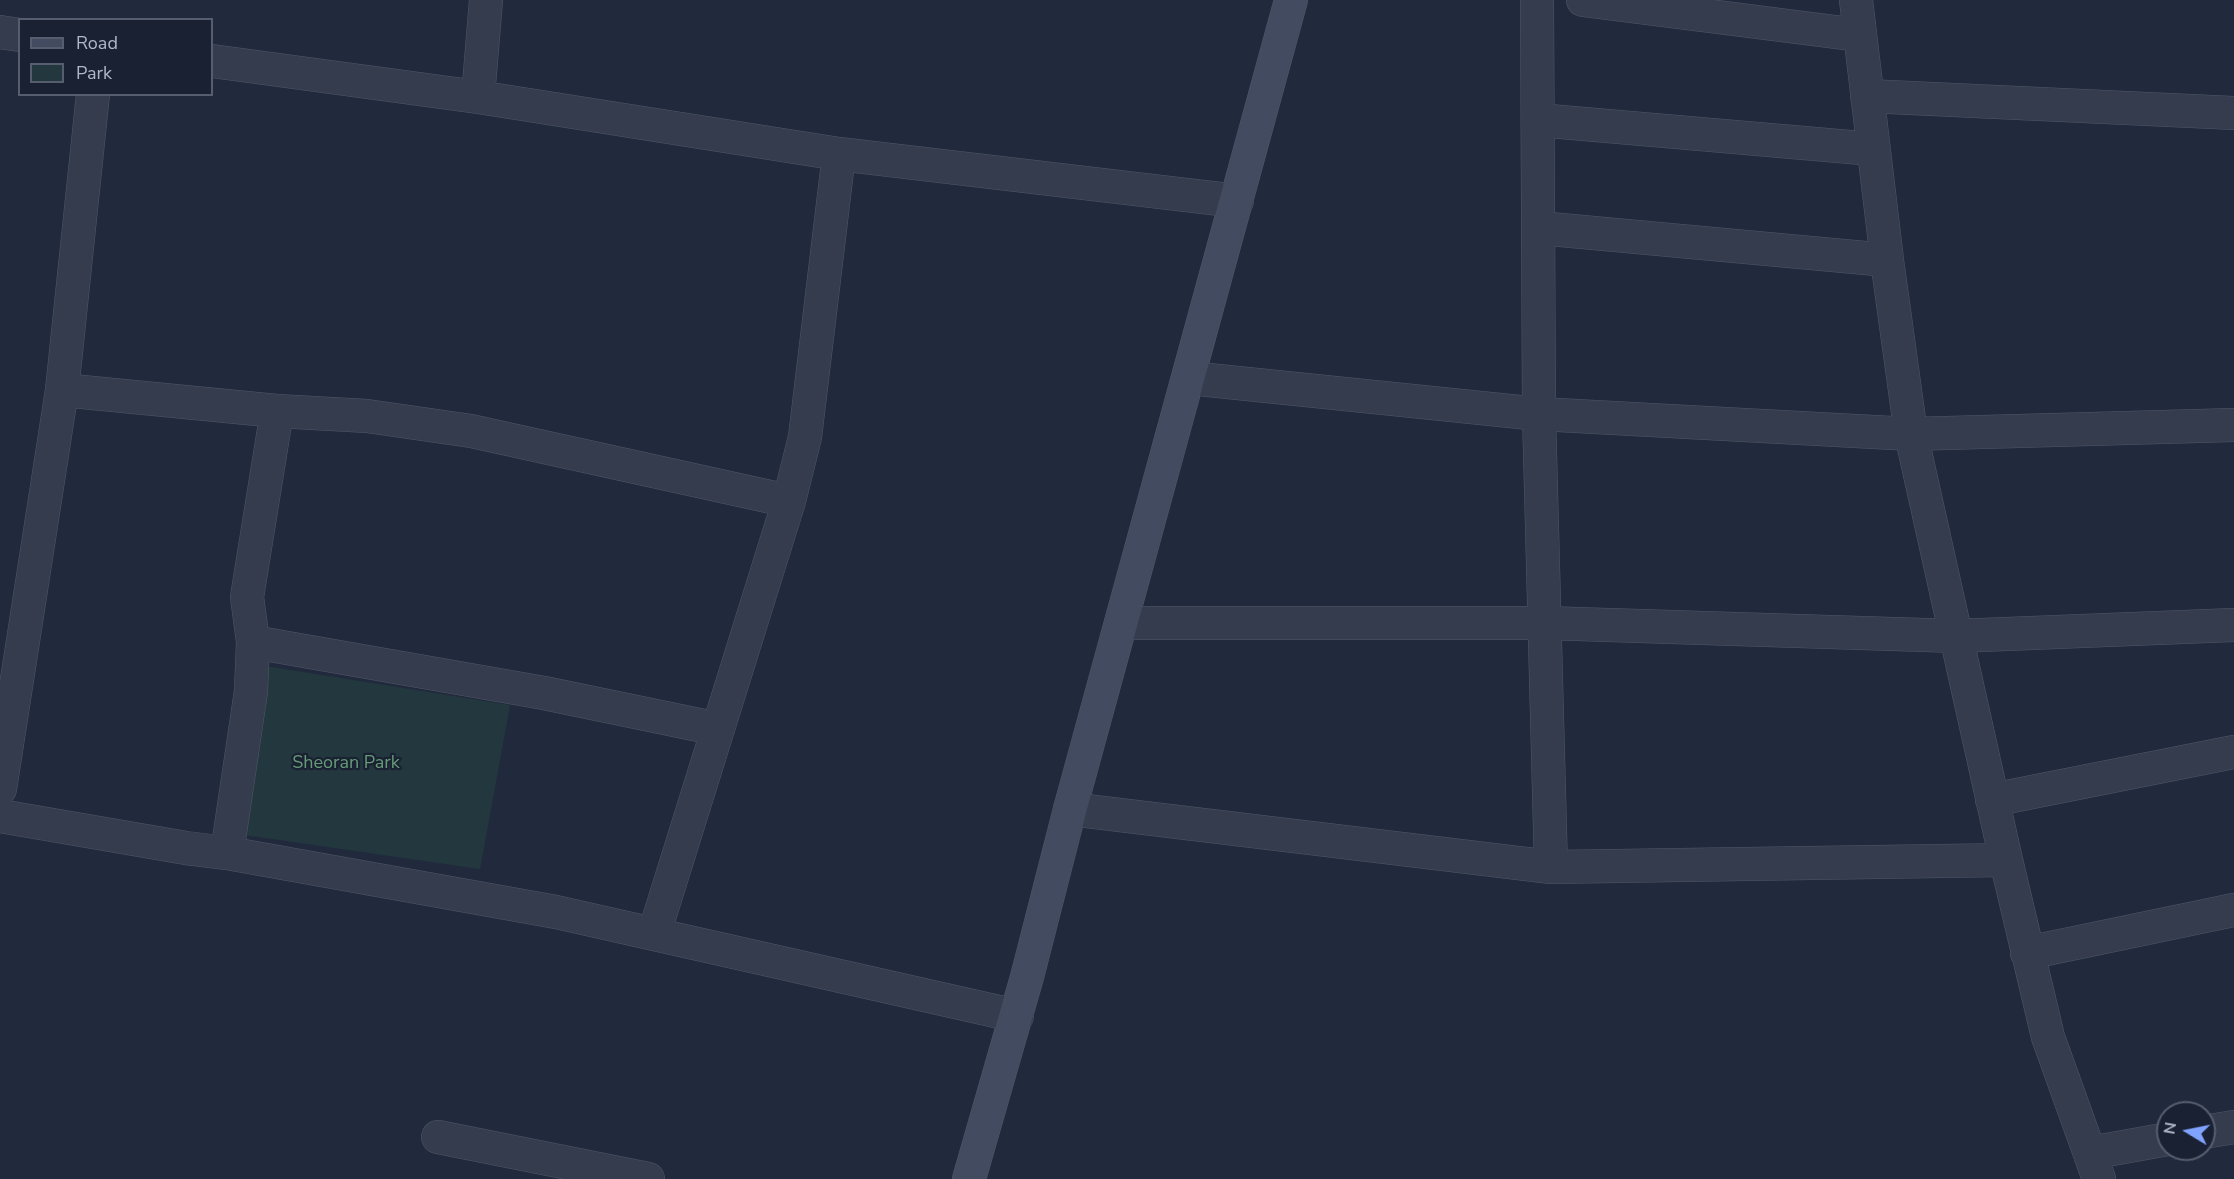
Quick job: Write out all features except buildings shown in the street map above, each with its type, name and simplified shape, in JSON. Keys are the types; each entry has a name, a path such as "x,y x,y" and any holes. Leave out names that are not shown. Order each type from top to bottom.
{"main road":[{"path":"969,1179 1017,1016 1070,809 1291,0"}],"street":[{"path":"478,97 486,0"},
{"path":"1537,0 1539,414 1551,867"},
{"path":"1583,0 1859,35"},
{"path":"1856,0 1887,260 1911,434 1992,800 2048,1037 2094,1166 2156,1143"},
{"path":"0,32 18,35"},
{"path":"213,61 478,97 838,154 1237,201"},
{"path":"0,789 62,390 93,96"},
{"path":"1867,96 2234,113"},
{"path":"1538,120 1873,149"},
{"path":"654,934 789,501 805,437 838,154"},
{"path":"1539,228 1887,260"},
{"path":"1188,378 1539,414 1911,434 2234,425"},
{"path":"62,390 277,411 367,416 471,431 789,501"},
{"path":"227,853 251,691 253,642 247,597 277,411"},
{"path":"1121,623 1545,623 1956,636 2234,625"},
{"path":"253,642 544,693 718,729"},
{"path":"1992,800 2234,752"},
{"path":"1070,809 1551,867 2006,860"},
{"path":"0,816 522,905 1017,1016"},
{"path":"2027,953 2234,910"},
{"path":"2216,1130 2234,1127"},
{"path":"438,1137 648,1179"}],"green space":[{"name":"Sheoran Park","path":"265,666 510,705 480,869 238,834"}]}
